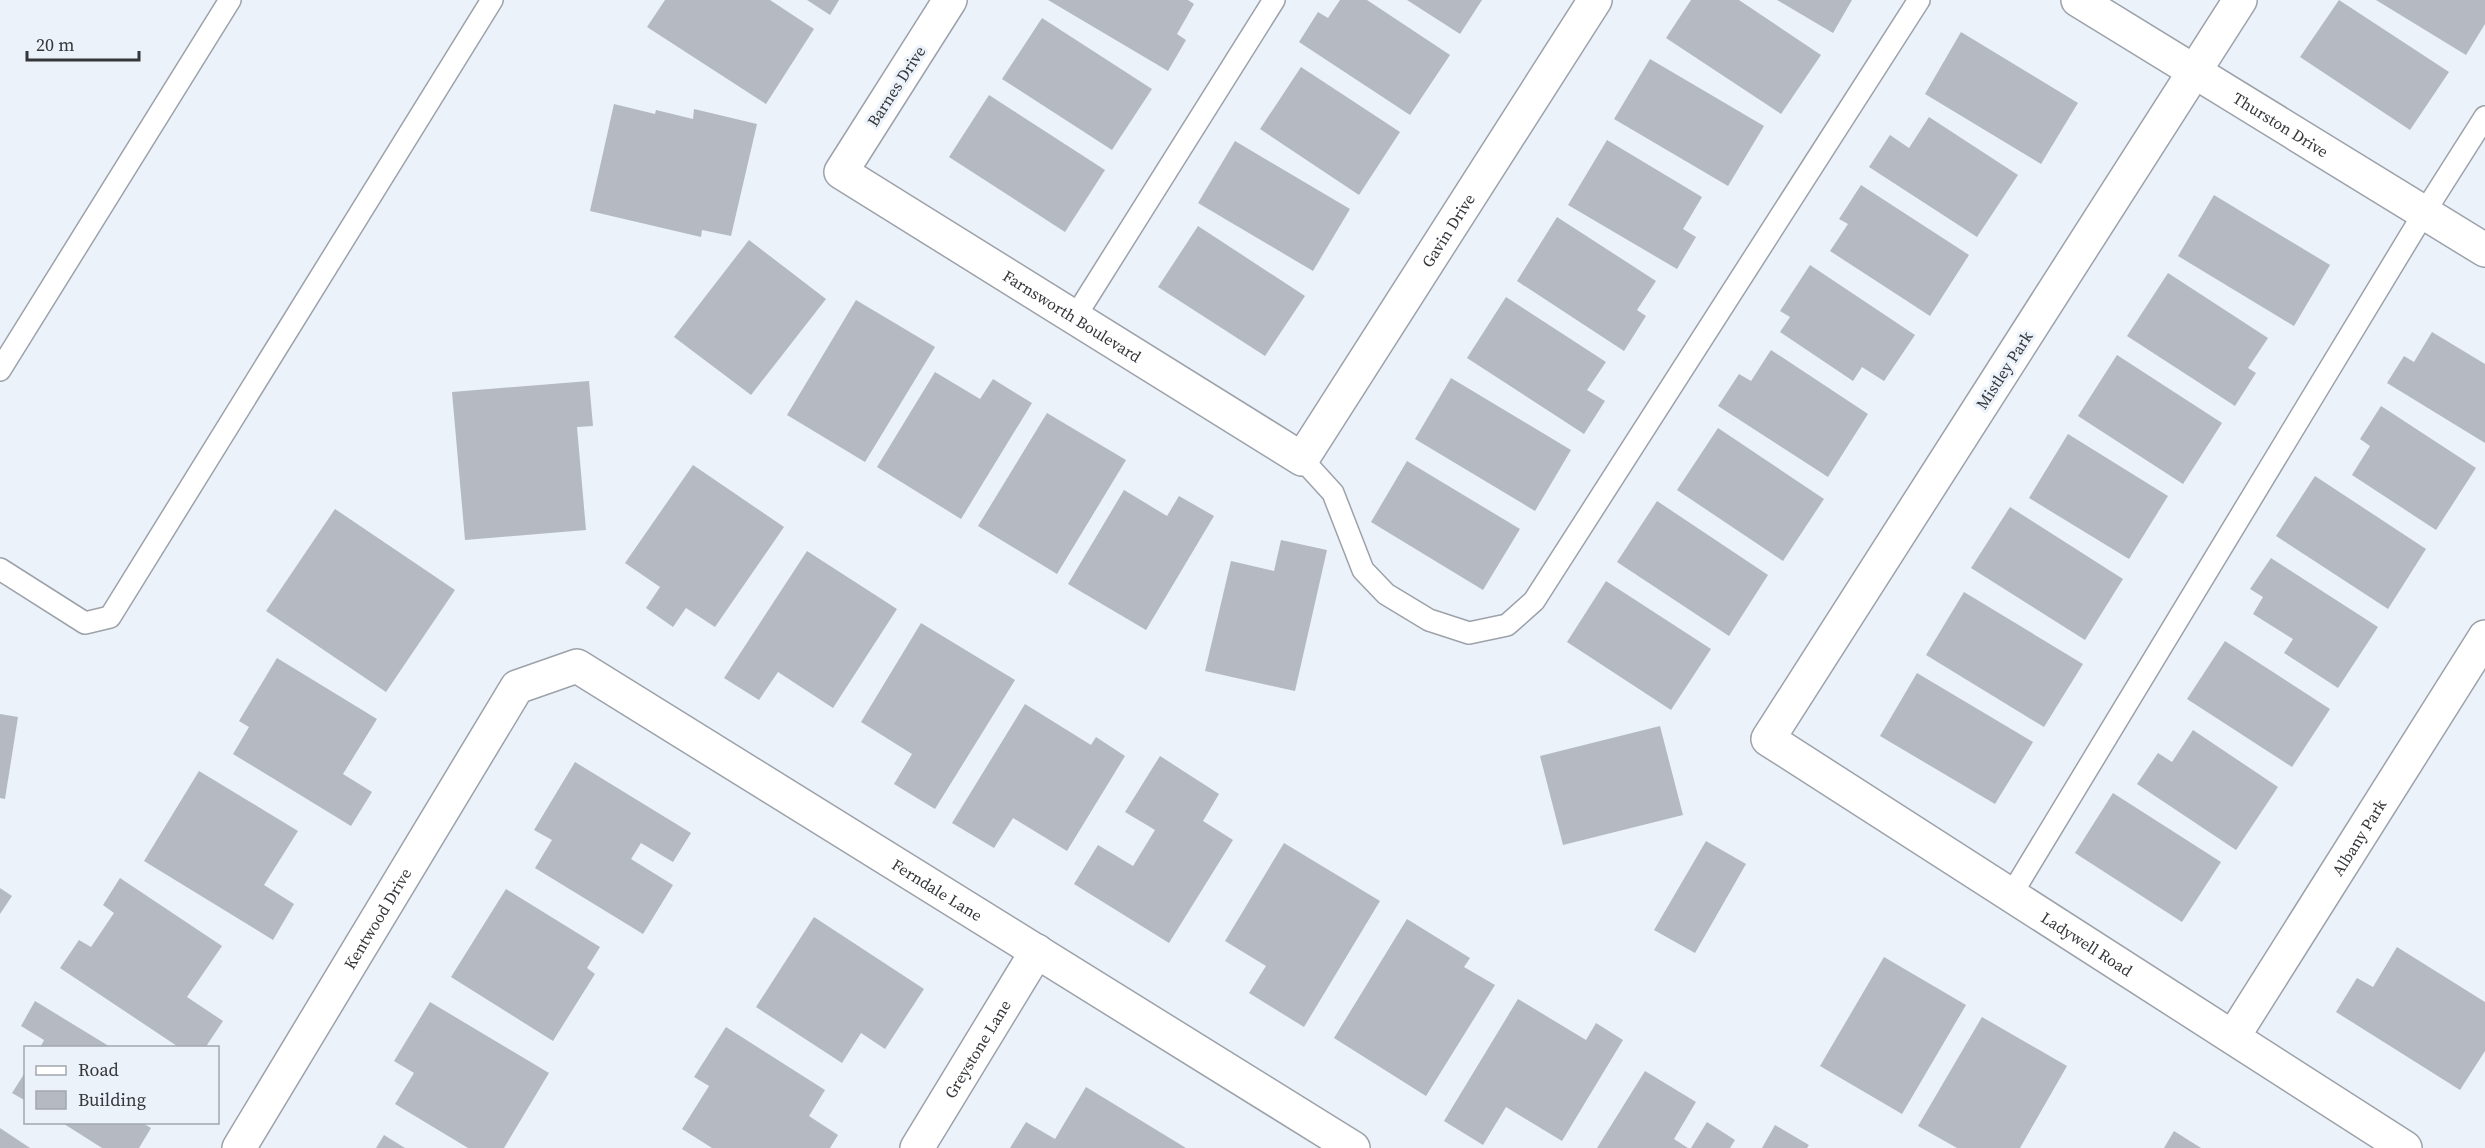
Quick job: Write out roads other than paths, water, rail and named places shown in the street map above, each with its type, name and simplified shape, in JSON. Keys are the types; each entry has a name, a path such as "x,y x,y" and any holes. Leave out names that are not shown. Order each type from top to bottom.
{"street":[{"name":"Barnes Drive","path":"841,172 950,0"},
{"name":"Gavin Drive","path":"1302,459 1595,0"},
{"name":"Thurston Drive","path":"2078,0 2485,250"},
{"name":"Mistley Park","path":"1768,739 2240,0"},
{"name":"Farnsworth Boulevard","path":"841,172 1302,459"},
{"name":"Albany Park","path":"2233,1037 2485,637"},
{"name":"Ferndale Lane","path":"517,687 577,666 1353,1148"},
{"name":"Kentwood Drive","path":"239,1148 517,687"},
{"name":"Ladywell Road","path":"1768,739 2405,1148"},
{"name":"Greystone Lane","path":"917,1148 1037,951"}],"lane":[{"path":"0,370 230,0"},
{"path":"0,569 85,622 111,617 492,0"},
{"path":"1075,317 1274,0"},
{"path":"1302,459 1333,493 1363,570 1386,594 1429,620 1469,633 1507,625 1534,601 1919,0"},
{"path":"2011,895 2424,213 2485,117"}]}
